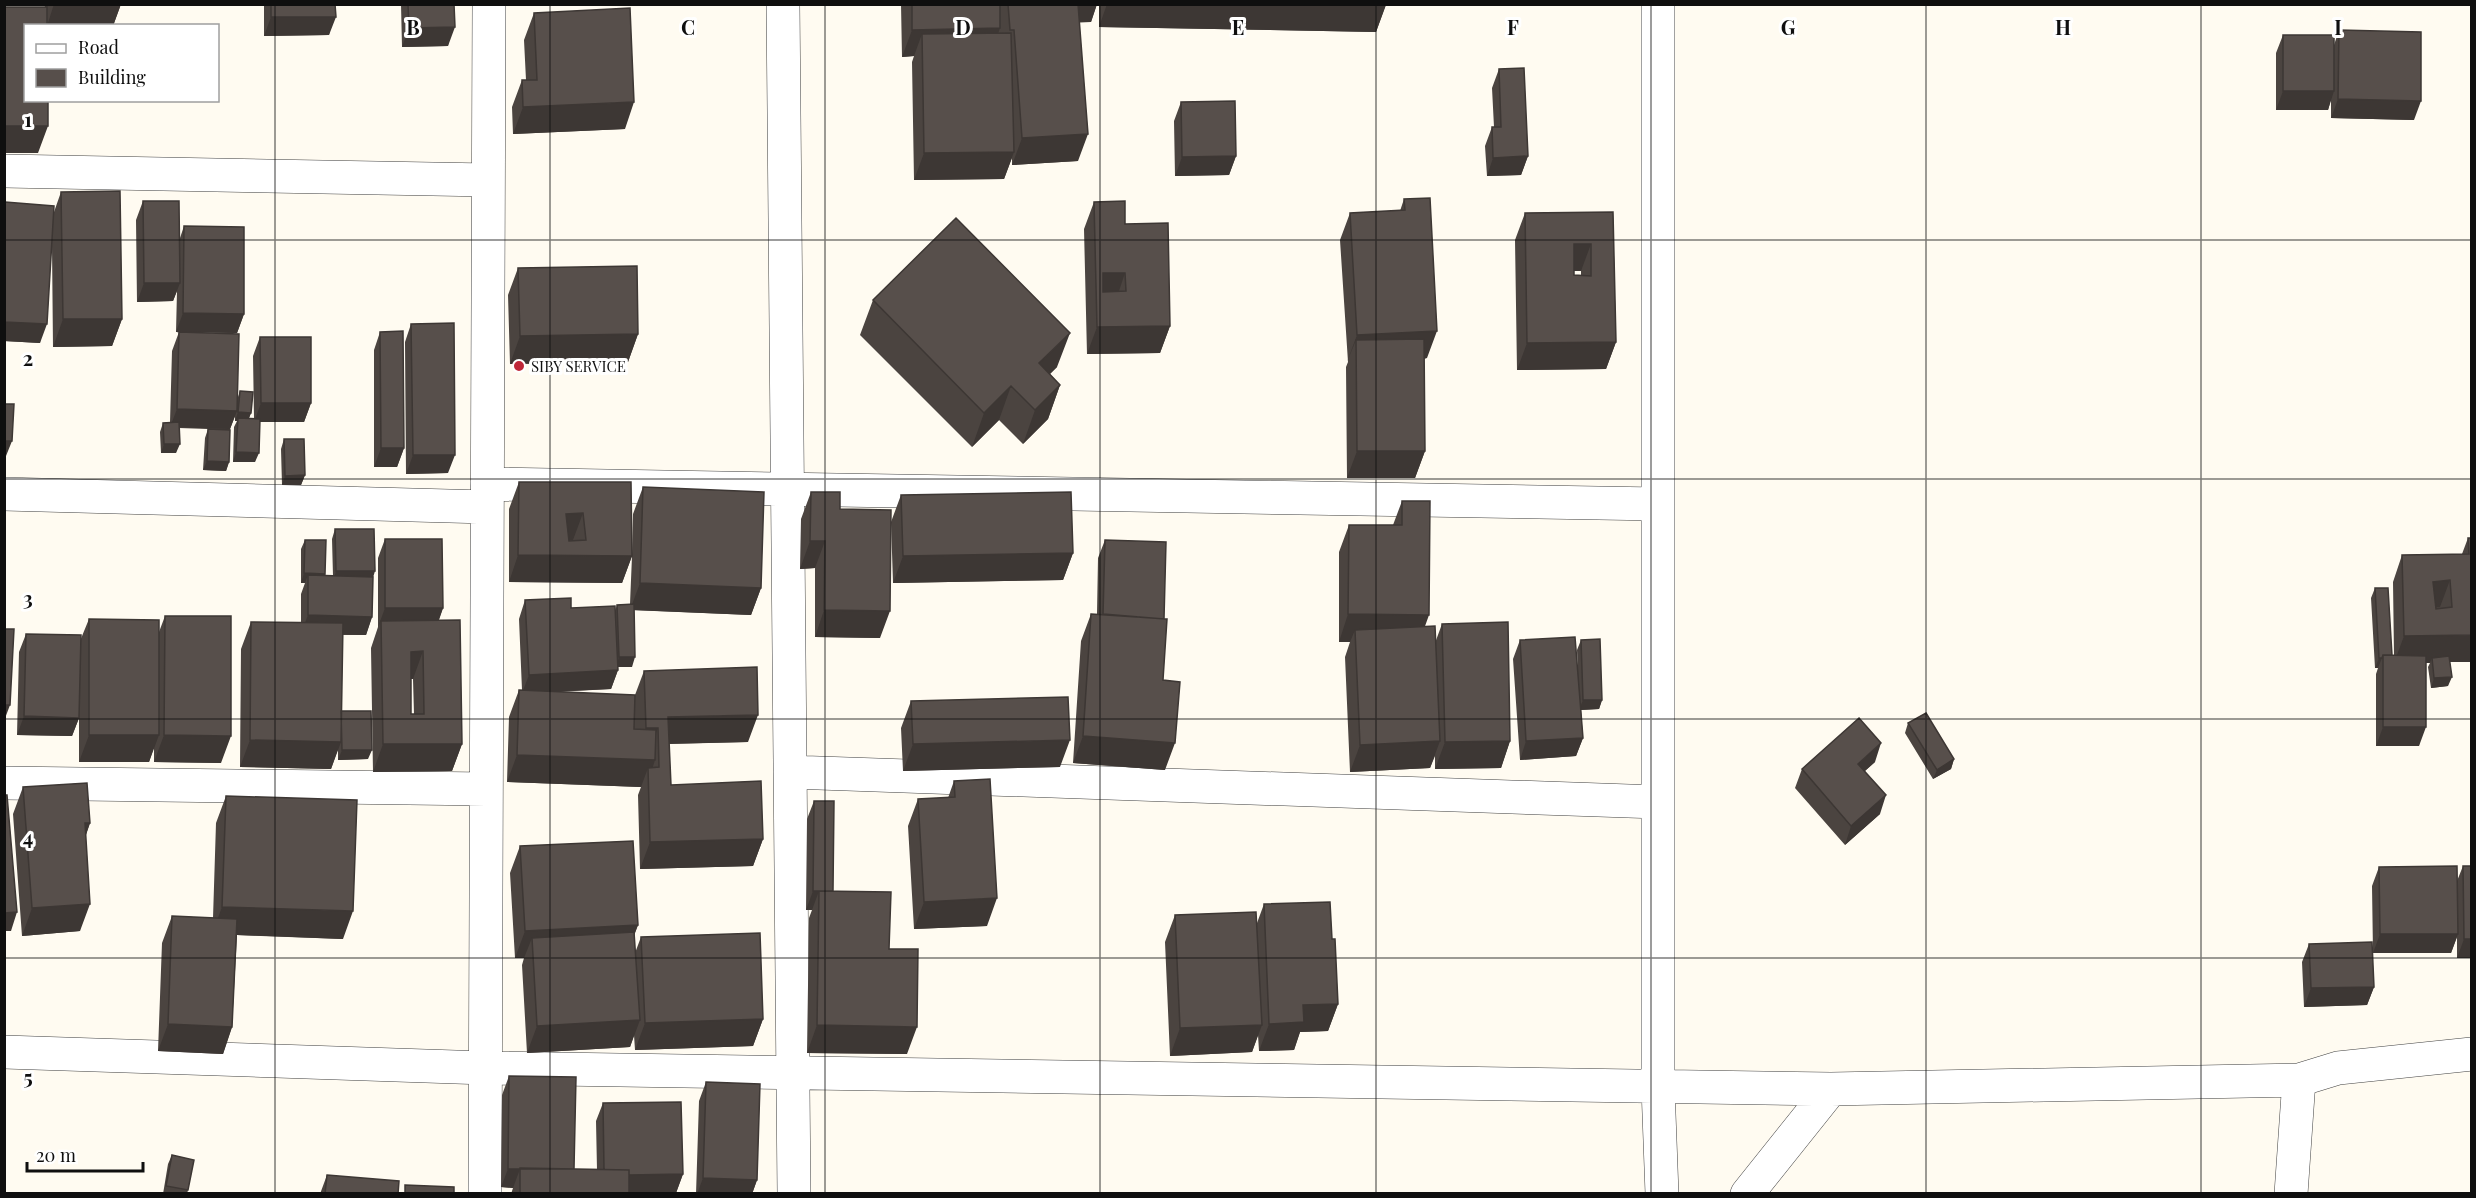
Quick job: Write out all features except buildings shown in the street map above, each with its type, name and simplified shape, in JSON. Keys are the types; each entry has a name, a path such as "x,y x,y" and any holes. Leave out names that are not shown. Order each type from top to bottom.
{"street":[{"path":"485,1194 489,4"},
{"path":"783,4 794,1194"},
{"path":"1658,4 1658,1087 1662,1194"},
{"path":"4,171 488,180"},
{"path":"4,494 487,495 788,490 1658,504"},
{"path":"790,772 1658,802"},
{"path":"4,783 486,789"},
{"path":"4,1052 486,1068 1831,1089 2299,1080 2338,1068 2472,1054"},
{"path":"2291,1194 2299,1080"},
{"path":"1747,1194 1831,1089"}],"place":[{"name":"SIBY SERVICE","path":"519,366"}]}
